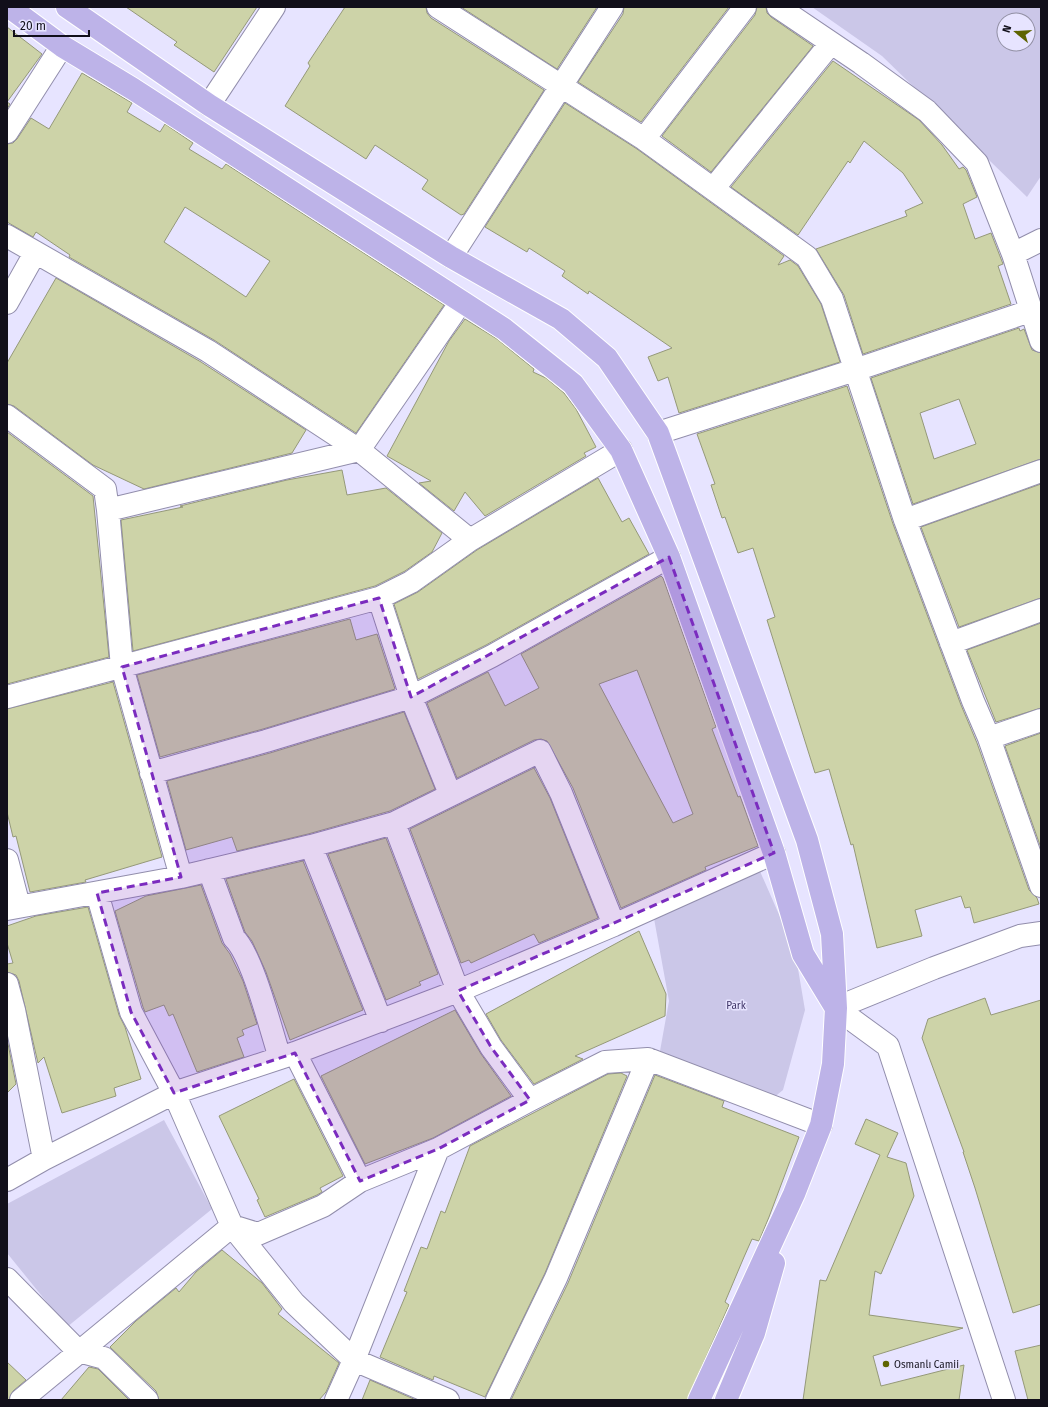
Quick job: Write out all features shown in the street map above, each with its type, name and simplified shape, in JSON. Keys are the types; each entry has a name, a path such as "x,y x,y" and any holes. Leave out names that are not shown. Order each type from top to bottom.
{"main road":[{"path":"9,7 62,46 133,89 504,329 573,384 621,450 669,557 774,853 803,954 836,1008"},
{"path":"67,7 209,105 451,257 561,319 607,358 658,433 806,840 832,934 836,1008 833,1064 821,1125 794,1194 699,1400"},
{"path":"726,1400 754,1333 794,1194"}],"street":[{"path":"209,105 274,7"},
{"path":"438,7 644,139 807,257 832,299 904,520 989,738 1041,886"},
{"path":"451,257 612,7"},
{"path":"644,139 745,7"},
{"path":"778,7 927,111 977,163 1013,254 1030,311 1041,341"},
{"path":"713,190 831,43"},
{"path":"7,132 62,46"},
{"path":"7,236 208,351 359,450 470,540"},
{"path":"1013,254 1041,240"},
{"path":"7,303 35,253"},
{"path":"108,510 359,450 462,302"},
{"path":"658,433 855,370 1030,311"},
{"path":"7,416 105,489 122,667 181,877"},
{"path":"7,697 379,598 411,582 470,540 621,450"},
{"path":"904,520 1041,471"},
{"path":"151,773 266,741 411,697 492,656 669,557"},
{"path":"379,598 411,697 450,794"},
{"path":"951,643 1041,610"},
{"path":"989,738 1041,720"},
{"path":"7,860 13,908 181,877 311,846 394,823 450,794 540,751 561,793 614,925"},
{"path":"394,823 458,991 491,1047 530,1100"},
{"path":"311,846 382,1021"},
{"path":"7,1180 44,1159 174,1093 288,1056 458,991 614,925 774,853"},
{"path":"209,870 234,938 240,944 251,968 288,1056 360,1181"},
{"path":"97,893 131,1012 174,1093 232,1226 294,1303 354,1360 448,1400"},
{"path":"836,1008 1013,939 1041,933"},
{"path":"7,984 10,1011 44,1159"},
{"path":"836,1008 888,1046 1004,1400"},
{"path":"232,1226 258,1234 323,1206 360,1181 438,1149 605,1062 648,1059 821,1125"},
{"path":"497,1400 556,1278 648,1059"},
{"path":"336,1400 354,1360 438,1149"},
{"path":"21,1400 78,1351 232,1226"},
{"path":"7,1279 78,1351 104,1358 147,1400"}],"highlighted area":[{"path":"669,557 774,853 458,991 491,1047 530,1100 438,1149 360,1181 295,1053 174,1093 131,1012 97,893 181,877 122,667 379,598 411,697"}],"green space":[{"path":"812,7 1041,7 1041,176 1027,197 882,56"},
{"name":"Park","path":"759,869 795,951 805,1010 783,1090 772,1099 660,1051 669,1001 653,913"},
{"path":"164,1120 212,1209 67,1327 7,1253 7,1204"}],"building":[{"path":"126,7 257,7 214,72 174,45 177,42"},
{"path":"345,7 426,7 427,13 431,18 544,90 464,214 461,215 422,189 428,180 375,145 366,159 285,106 310,66 308,63"},
{"path":"461,7 597,7 557,69"},
{"path":"624,7 729,7 641,122 578,82 623,14"},
{"path":"757,7 766,7 767,13 771,17 813,46 711,172 662,136 755,15"},
{"path":"7,27 42,54 7,102"},
{"path":"833,61 919,120 942,145 959,169 963,167 966,170 977,197 963,204 975,239 991,233 1003,264 998,266 1011,304 863,354 844,295 816,249 907,216 905,211 923,203 903,173 864,141 850,163 848,161 798,235 731,187"},
{"path":"82,73 132,103 127,112 160,132 165,124 193,143 189,149 222,169 226,164 444,305 356,433 214,340 69,257 70,255 36,232 33,237 7,222 7,144 13,143 17,139 31,118 49,129","holes":["185,207 270,261 246,297 164,242"]},
{"path":"7,102 10,104 7,109"},
{"path":"565,103 637,149 784,256 778,265 790,260 798,266 821,304 840,362 679,413 668,377 658,381 648,357 672,348 589,291 588,294 562,276 565,271 529,248 527,252 485,227"},
{"path":"56,278 201,362 306,430 292,453 144,489 93,465 14,406 7,404 7,363"},
{"path":"465,319 497,339 534,369 533,372 546,378 564,393 576,409 596,447 584,453 586,456 485,516 465,492 454,511 419,483 431,481 387,456 449,341"},
{"path":"1019,328 1020,331 1024,329 1032,350 1041,353 1041,459 913,504 871,378","holes":["959,399 976,444 934,459 920,413"]},
{"path":"847,386 893,524 961,705 977,743 1029,890 1037,898 1039,904 974,923 970,907 965,908 961,896 915,910 922,936 877,948 853,844 851,845 829,769 815,773 767,620 775,617 753,548 738,553 725,517 722,518 711,485 715,484 697,434"},
{"path":"7,432 93,496 109,657 7,684"},
{"path":"342,470 347,495 386,488 442,533 432,552 405,571 375,586 133,651 121,520 183,507 180,506 287,480"},
{"path":"598,478 622,522 629,518 649,554 486,645 418,679 394,604 418,592 477,550"},
{"path":"1041,484 1041,598 959,627 921,527"},
{"path":"661,576 716,727 712,729 738,797 740,796 758,846 705,867 706,870 621,908 573,788 547,741 541,739 534,740 457,778 427,703 488,672 505,706 539,688 521,654","holes":["637,670 693,814 673,823 599,684"]},
{"path":"350,619 356,640 377,634 395,689 263,729 160,757 137,675"},
{"path":"1041,623 1041,708 996,722 967,650"},
{"path":"113,682 162,857 85,880 86,882 30,892 16,836 13,837 7,812 7,709"},
{"path":"404,712 435,789 390,811 308,834 237,851 232,837 186,850 167,781 270,753"},
{"path":"1041,733 1041,848 1005,746"},
{"path":"534,768 550,798 598,918 539,943 534,934 471,963 469,960 461,963 410,829"},
{"path":"386,838 438,974 419,982 421,985 386,1000 328,854"},
{"path":"303,861 363,1010 290,1040 266,972 252,941 245,932 226,879"},
{"path":"201,885 222,943 230,954 243,981 257,1024 242,1030 244,1035 237,1038 244,1057 197,1072 173,1014 169,1016 164,1005 145,1012 115,911 146,896"},
{"path":"88,907 119,1015 125,1027 141,1079 114,1088 116,1096 62,1113 44,1057 38,1063 19,981 16,975 7,972 7,964 13,963 7,943 7,926 36,916"},
{"path":"639,931 666,994 665,1016 575,1056 583,1059 534,1084 501,1040 486,1014"},
{"path":"985,998 991,1015 1041,1000 1041,1304 1013,1313 964,1152 922,1038 928,1019"},
{"path":"455,1010 481,1054 511,1096 433,1138 365,1164 321,1076"},
{"path":"7,1039 16,1084 7,1093"},
{"path":"621,1073 627,1076 545,1273 485,1397 434,1376 433,1380 380,1357 407,1292 404,1291 421,1247 427,1249 441,1211 445,1213 470,1146 608,1074"},
{"path":"655,1075 724,1101 722,1107 799,1137 759,1241 752,1239 725,1302 729,1305 687,1400 511,1400 568,1283"},
{"path":"294,1079 343,1176 320,1188 322,1192 317,1195 265,1217 257,1200 259,1199 219,1116"},
{"name":"Osmanlı Camii","path":"866,1119 898,1133 887,1157 906,1163 914,1196 881,1274 875,1271 869,1315 963,1328 873,1356 881,1386 964,1365 959,1400 803,1400 820,1280 826,1281 880,1155 855,1144"},
{"path":"222,1250 262,1283 282,1309 278,1314 339,1363 326,1392 319,1400 159,1400 156,1391 110,1347 136,1321 176,1288 179,1292 196,1272"},
{"path":"1041,1345 1041,1400 1028,1400 1015,1351"},
{"path":"7,1362 26,1380 13,1391 9,1400 7,1400"},
{"path":"89,1367 98,1369 129,1400 61,1400"},
{"path":"370,1380 416,1400 362,1400"}],"place":[{"name":"Osmanlı Camii","path":"886,1364"}]}
